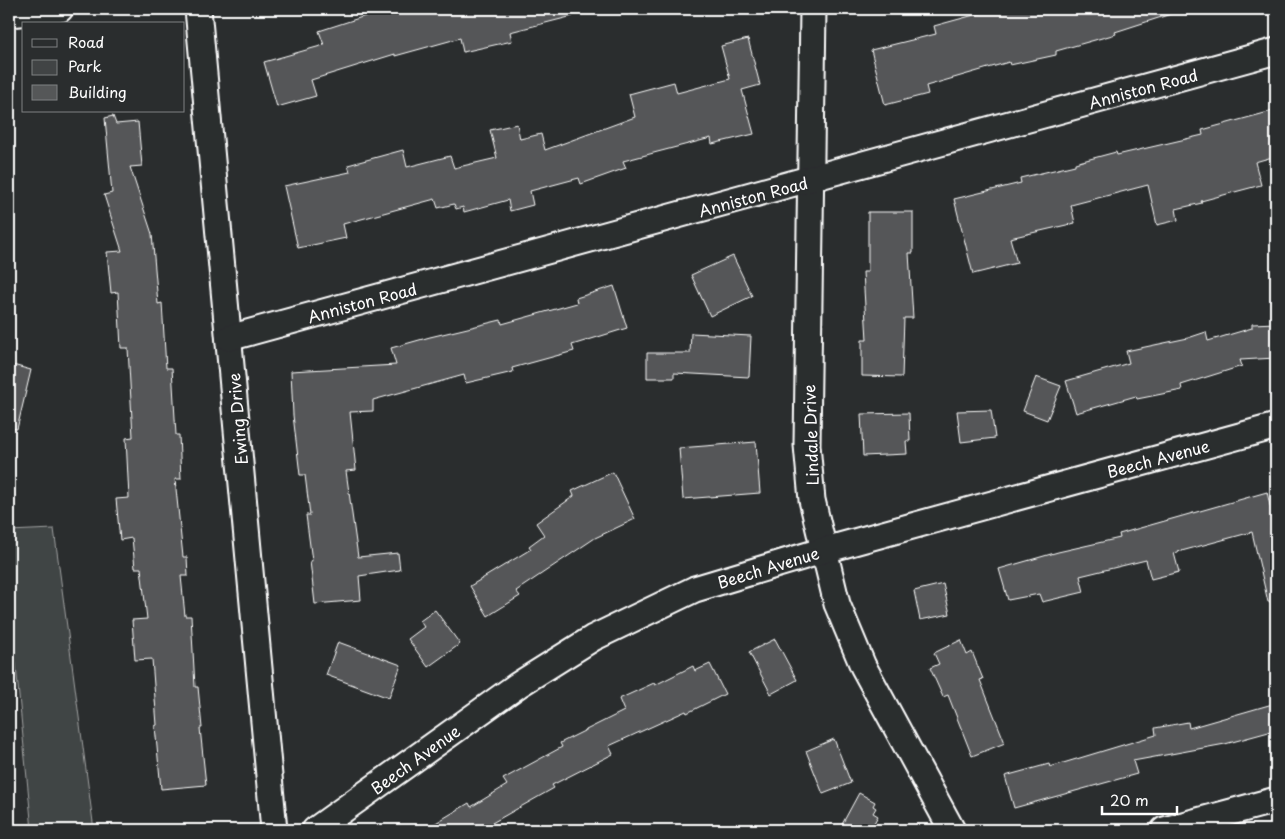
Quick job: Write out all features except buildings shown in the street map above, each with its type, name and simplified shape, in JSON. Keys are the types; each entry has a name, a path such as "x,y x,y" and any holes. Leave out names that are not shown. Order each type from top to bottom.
{"street":[{"path":"9,14 60,9"},
{"name":"Ewing Drive","path":"198,9 274,830"},
{"name":"Lindale Drive","path":"813,9 807,445 812,500 837,604 863,666 952,830"},
{"name":"Anniston Road","path":"229,338 1276,51"},
{"name":"Beech Avenue","path":"315,830 518,685 593,638 695,589 825,550 1276,426"},
{"path":"1164,830 1276,800"}],"green space":[{"path":"54,529 94,830 32,830 9,593 9,531"}]}
